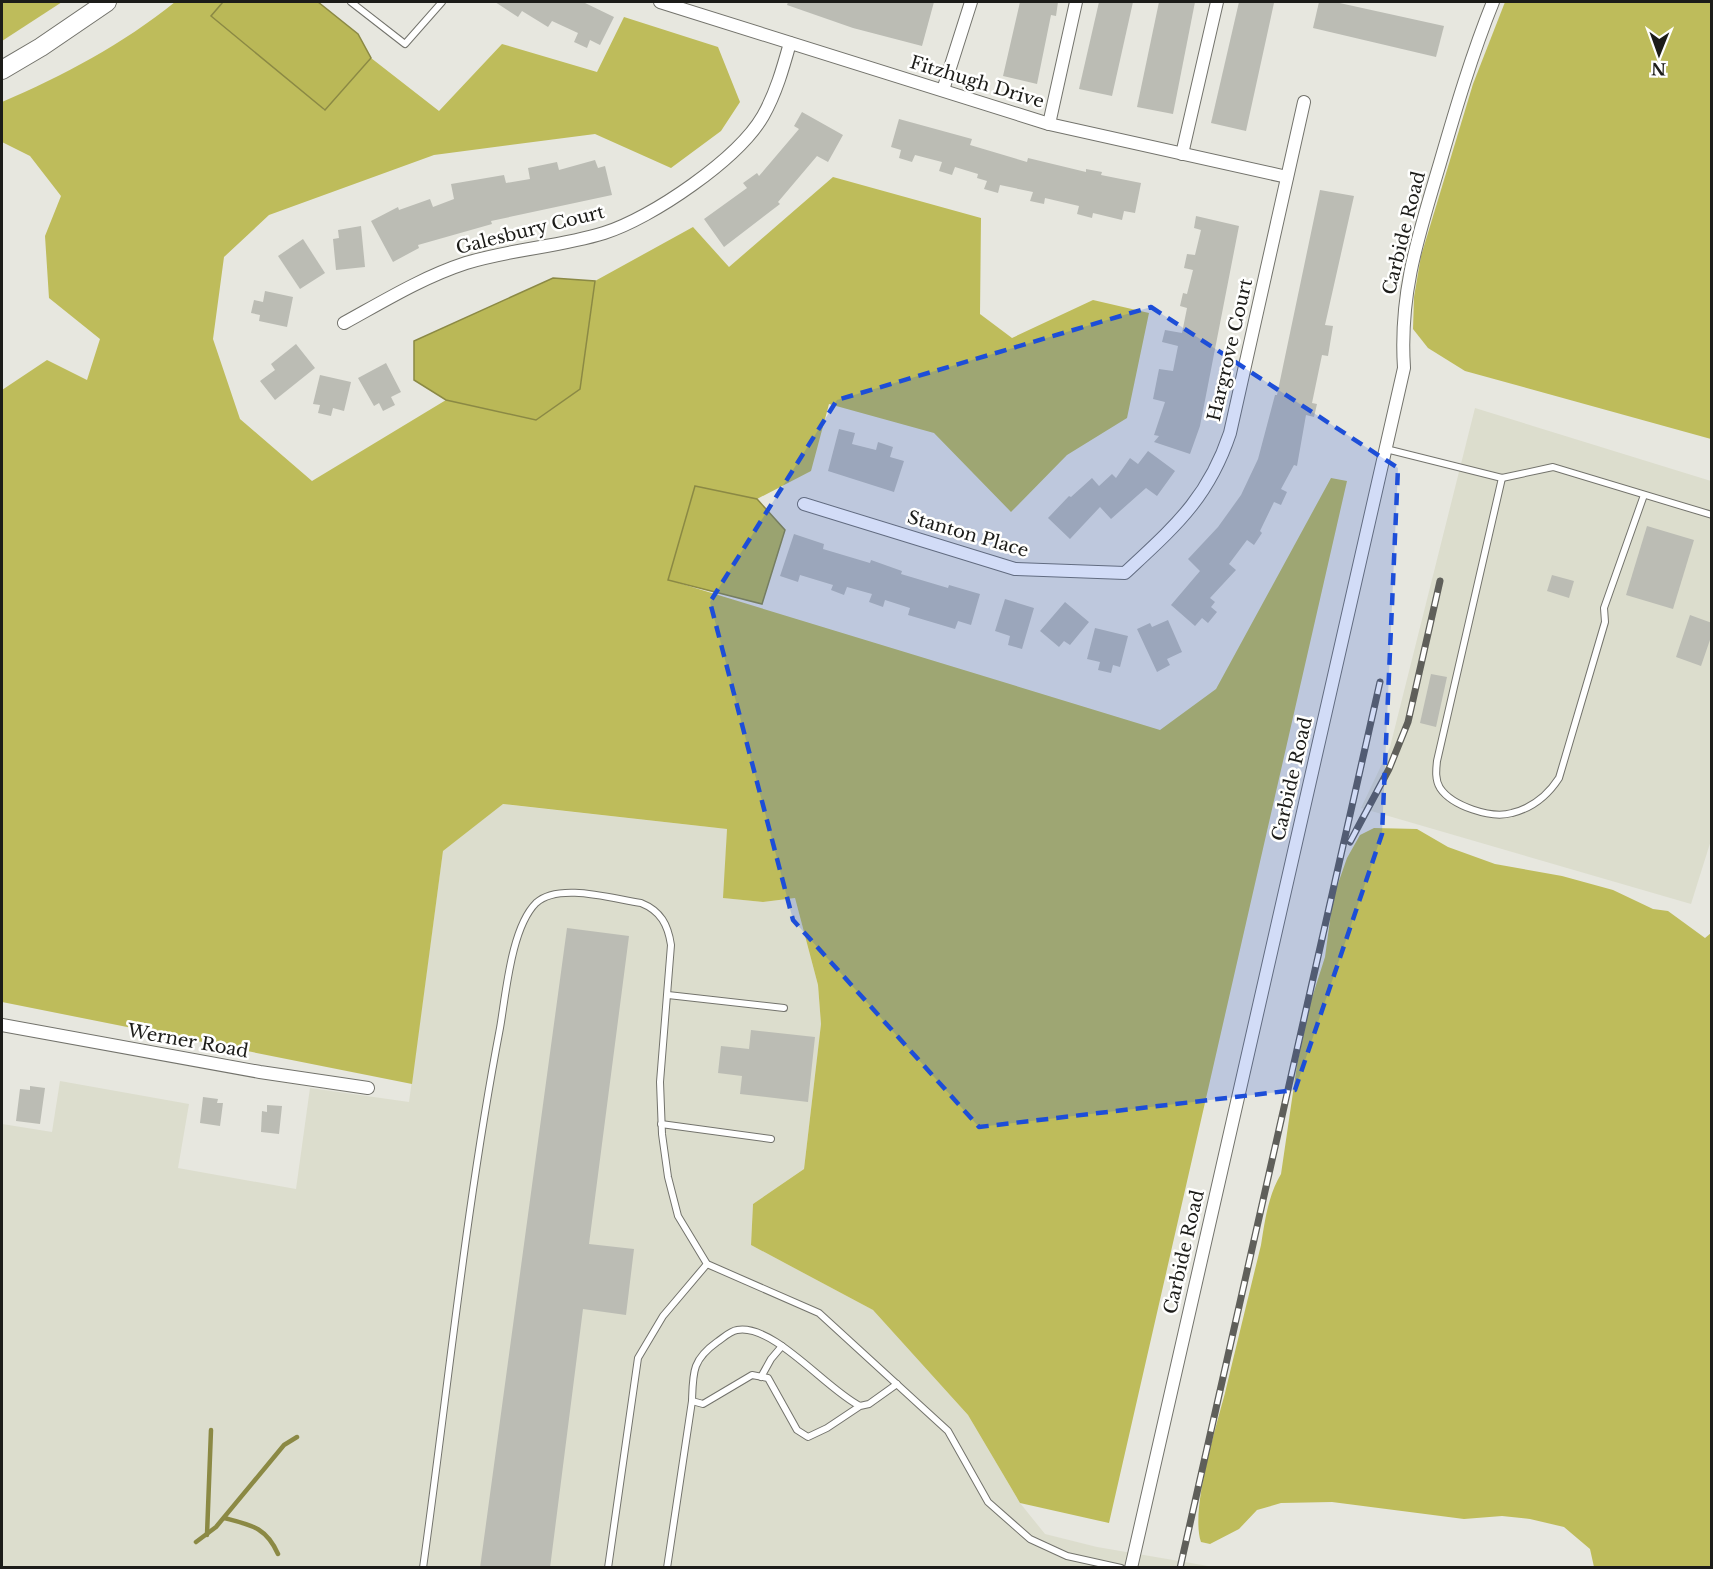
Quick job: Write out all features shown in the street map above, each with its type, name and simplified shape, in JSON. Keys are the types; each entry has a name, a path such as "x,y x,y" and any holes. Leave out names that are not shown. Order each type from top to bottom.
{"main road":[{"path":"2,69 41,47 107,2"}],"street":[{"name":"Fitzhugh Drive","path":"660,2 1049,124 1287,177"},
{"path":"943,90 971,2"},
{"path":"1049,124 1076,2"},
{"path":"1182,153 1217,2"},
{"name":"Carbide Road","path":"1131,1568 1404,368 1401,329 1413,254 1458,100 1492,2"},
{"name":"Galesbury Court","path":"344,323 416,284 468,262 604,233 661,207 744,141 762,118 776,90 790,44"},
{"name":"Hargrove Court","path":"1125,573 1183,518 1204,492 1220,464 1230,433 1304,102"},
{"name":"Stanton Place","path":"804,504 1015,569 1125,573"},
{"name":"Werner Road","path":"2,1025 260,1072 368,1088"}],"lane":[{"path":"351,2 405,44 442,2"},
{"path":"1386,449 1502,478 1553,467 1712,515"},
{"path":"1502,478 1437,761 1436,776 1439,787 1452,800 1492,814 1510,814 1538,802 1551,790 1563,767 1605,622 1604,608 1644,495"},
{"path":"423,1568 483,1117 515,945 535,904 549,894 565,892 641,903 651,907 666,923 669,934 668,995 660,1082 661,1124 668,1177 678,1216 707,1264 819,1313 948,1431 988,1502 1030,1539 1067,1556 1121,1568"},
{"path":"668,995 784,1008"},
{"path":"661,1124 771,1139"},
{"path":"608,1568 638,1358 663,1316 707,1264"},
{"path":"667,1568 692,1401 693,1369 703,1352 735,1330 752,1329 782,1346 860,1406"},
{"path":"761,1377 771,1359 782,1346"},
{"path":"692,1401 703,1404 752,1375 768,1378 797,1430 808,1437 827,1428 860,1406 869,1404 897,1384"}],"highlighted area":[{"path":"1151,307 1398,468 1382,834 1295,1090 979,1127 793,920 710,602 837,400"}],"shaded area":[{"path":"2,2 62,2 2,41"},
{"path":"175,2 223,2 324,110 371,58 439,111 502,44 597,72 624,17 718,47 740,102 721,131 671,168 595,134 434,155 269,215 224,257 213,339 240,419 312,481 446,400 536,420 580,389 595,281 693,227 729,267 833,177 981,218 980,314 1012,338 1093,300 1149,313 1127,418 1067,455 1011,512 934,433 829,404 811,471 757,499 695,486 669,580 1160,730 1216,689 1331,478 1347,481 1109,1523 1020,1503 968,1415 873,1310 751,1245 753,1204 804,1169 821,1024 818,985 795,898 763,902 723,898 727,829 503,804 443,851 412,1084 2,1002 2,390 47,360 87,380 100,339 49,298 45,236 61,196 30,156 2,142 2,102 92,58 135,32"},
{"path":"223,2 318,2 358,34 371,58 325,110 211,16"},
{"path":"1505,2 1711,2 1711,439 1465,371 1428,348 1413,329 1414,297 1421,256 1473,84"},
{"path":"553,278 595,281 580,389 536,420 446,400 414,380 414,341"},
{"path":"1475,408 1711,481 1712,837 1691,904 1361,808 1390,747"},
{"path":"695,486 757,499 785,530 762,604 668,580"},
{"path":"502,804 727,829 724,898 763,902 795,898 818,985 821,1024 804,1169 753,1204 751,1245 873,1310 968,1415 1020,1503 1045,1534 1097,1547 1214,1567 2,1567 2,1124 52,1132 60,1081 189,1104 178,1168 296,1189 310,1088 409,1102 443,851"},
{"path":"1374,828 1417,829 1448,847 1495,864 1562,876 1613,890 1653,909 1668,911 1705,938 1711,933 1711,1567 1594,1567 1590,1549 1564,1527 1530,1519 1502,1516 1464,1519 1332,1502 1281,1503 1257,1510 1239,1529 1210,1544 1201,1542 1199,1510 1201,1490 1268,1208 1281,1174 1297,1065 1310,1004 1325,957 1333,898 1347,858 1360,835"}],"building":[{"path":"495,2 583,2 614,17 600,45 590,40 587,48 574,42 578,33 552,21 548,27 522,11 518,17"},
{"path":"788,2 934,2 922,46 853,28 787,5"},
{"path":"1020,2 1058,2 1056,16 1051,15 1037,84 1003,76"},
{"path":"1099,2 1133,2 1112,96 1079,89"},
{"path":"1159,2 1195,2 1173,114 1137,107"},
{"path":"1239,2 1274,3 1246,131 1211,123"},
{"path":"1319,2 1335,2 1444,26 1436,57 1313,28"},
{"path":"802,112 843,135 828,162 817,156 778,202 780,204 724,247 704,219 747,188 743,183 757,173 759,176 799,129 794,126"},
{"path":"899,119 972,139 970,145 1027,162 1028,158 1086,172 1086,169 1102,172 1101,175 1141,183 1135,213 1124,211 1122,220 1093,213 1092,218 1077,214 1079,206 1045,198 1044,204 1030,201 1033,192 1000,185 998,193 984,189 987,181 977,178 978,174 955,167 952,175 939,171 942,162 915,155 912,162 899,158 901,150 891,147"},
{"path":"595,160 598,168 605,166 612,195 491,221 492,224 418,245 419,248 393,262 371,221 398,207 399,210 430,199 433,207 454,199 451,184 504,175 506,183 530,179 528,168 557,162 559,170"},
{"path":"1320,190 1354,196 1325,325 1333,326 1328,356 1322,355 1312,403 1317,404 1314,417 1306,415 1297,466 1294,465 1281,489 1287,492 1281,505 1274,502 1260,531 1262,533 1254,545 1247,540 1229,564 1236,570 1210,598 1215,602 1211,607 1217,612 1208,623 1202,618 1195,626 1171,605 1200,571 1188,559 1218,527 1241,495 1258,459 1275,395 1277,395"},
{"path":"1196,216 1239,226 1200,426 1190,454 1154,442 1159,436 1154,435 1165,402 1153,399 1159,369 1173,371 1178,346 1162,342 1165,330 1182,333 1187,308 1180,306 1183,293 1187,294 1193,270 1184,268 1187,254 1195,255 1201,230 1194,228"},
{"path":"361,226 365,267 336,270 333,239 339,238 338,230"},
{"path":"303,239 325,273 300,289 278,256"},
{"path":"265,291 293,297 287,327 259,321 260,315 251,313 254,300 263,302"},
{"path":"296,344 315,368 275,400 260,381 275,370 271,364"},
{"path":"386,363 401,392 391,397 395,405 383,411 379,403 374,406 358,378"},
{"path":"320,375 351,382 344,411 333,408 331,416 318,413 320,405 313,404"},
{"path":"839,429 855,433 852,444 876,450 878,442 893,447 890,457 904,461 894,492 828,471"},
{"path":"1148,451 1175,471 1157,496 1146,488 1111,519 1100,507 1070,539 1048,518 1069,496 1071,497 1092,478 1099,486 1112,474 1116,478 1130,458 1138,464"},
{"path":"1647,526 1694,540 1673,609 1626,595"},
{"path":"794,534 824,544 823,549 870,563 871,560 902,571 901,574 948,588 949,585 980,594 971,625 958,621 955,629 908,615 910,608 885,600 883,607 869,602 872,594 847,587 844,595 831,590 833,585 800,575 798,582 780,576"},
{"path":"1552,575 1574,581 1569,598 1547,591"},
{"path":"1005,599 1034,608 1022,649 1008,645 1010,636 995,631"},
{"path":"1065,602 1089,622 1070,645 1064,641 1059,647 1040,631"},
{"path":"1690,615 1712,623 1712,634 1701,666 1676,657"},
{"path":"1168,620 1182,652 1167,659 1170,665 1157,672 1137,629 1150,623 1152,627"},
{"path":"1095,628 1128,636 1120,667 1113,665 1111,673 1098,670 1100,662 1087,659"},
{"path":"1431,674 1447,677 1436,727 1420,723"},
{"path":"567,928 629,936 589,1244 634,1249 626,1315 583,1309 550,1568 480,1568"},
{"path":"751,1030 815,1037 808,1102 740,1094 742,1076 718,1073 721,1046 749,1049"},
{"path":"30,1086 45,1088 40,1124 16,1121 20,1089 30,1090"},
{"path":"203,1097 218,1099 217,1103 223,1103 220,1126 200,1123"},
{"path":"267,1105 282,1106 279,1134 261,1132 262,1111 267,1112"}],"waterway":[{"path":"207,1535 211,1430"},
{"path":"196,1542 216,1527 284,1445 297,1437"},
{"path":"224,1518 257,1528 268,1538 278,1554"}],"railway":[{"path":"1350,842 1389,769 1408,722 1440,581"},
{"path":"1180,1568 1380,682"}]}
